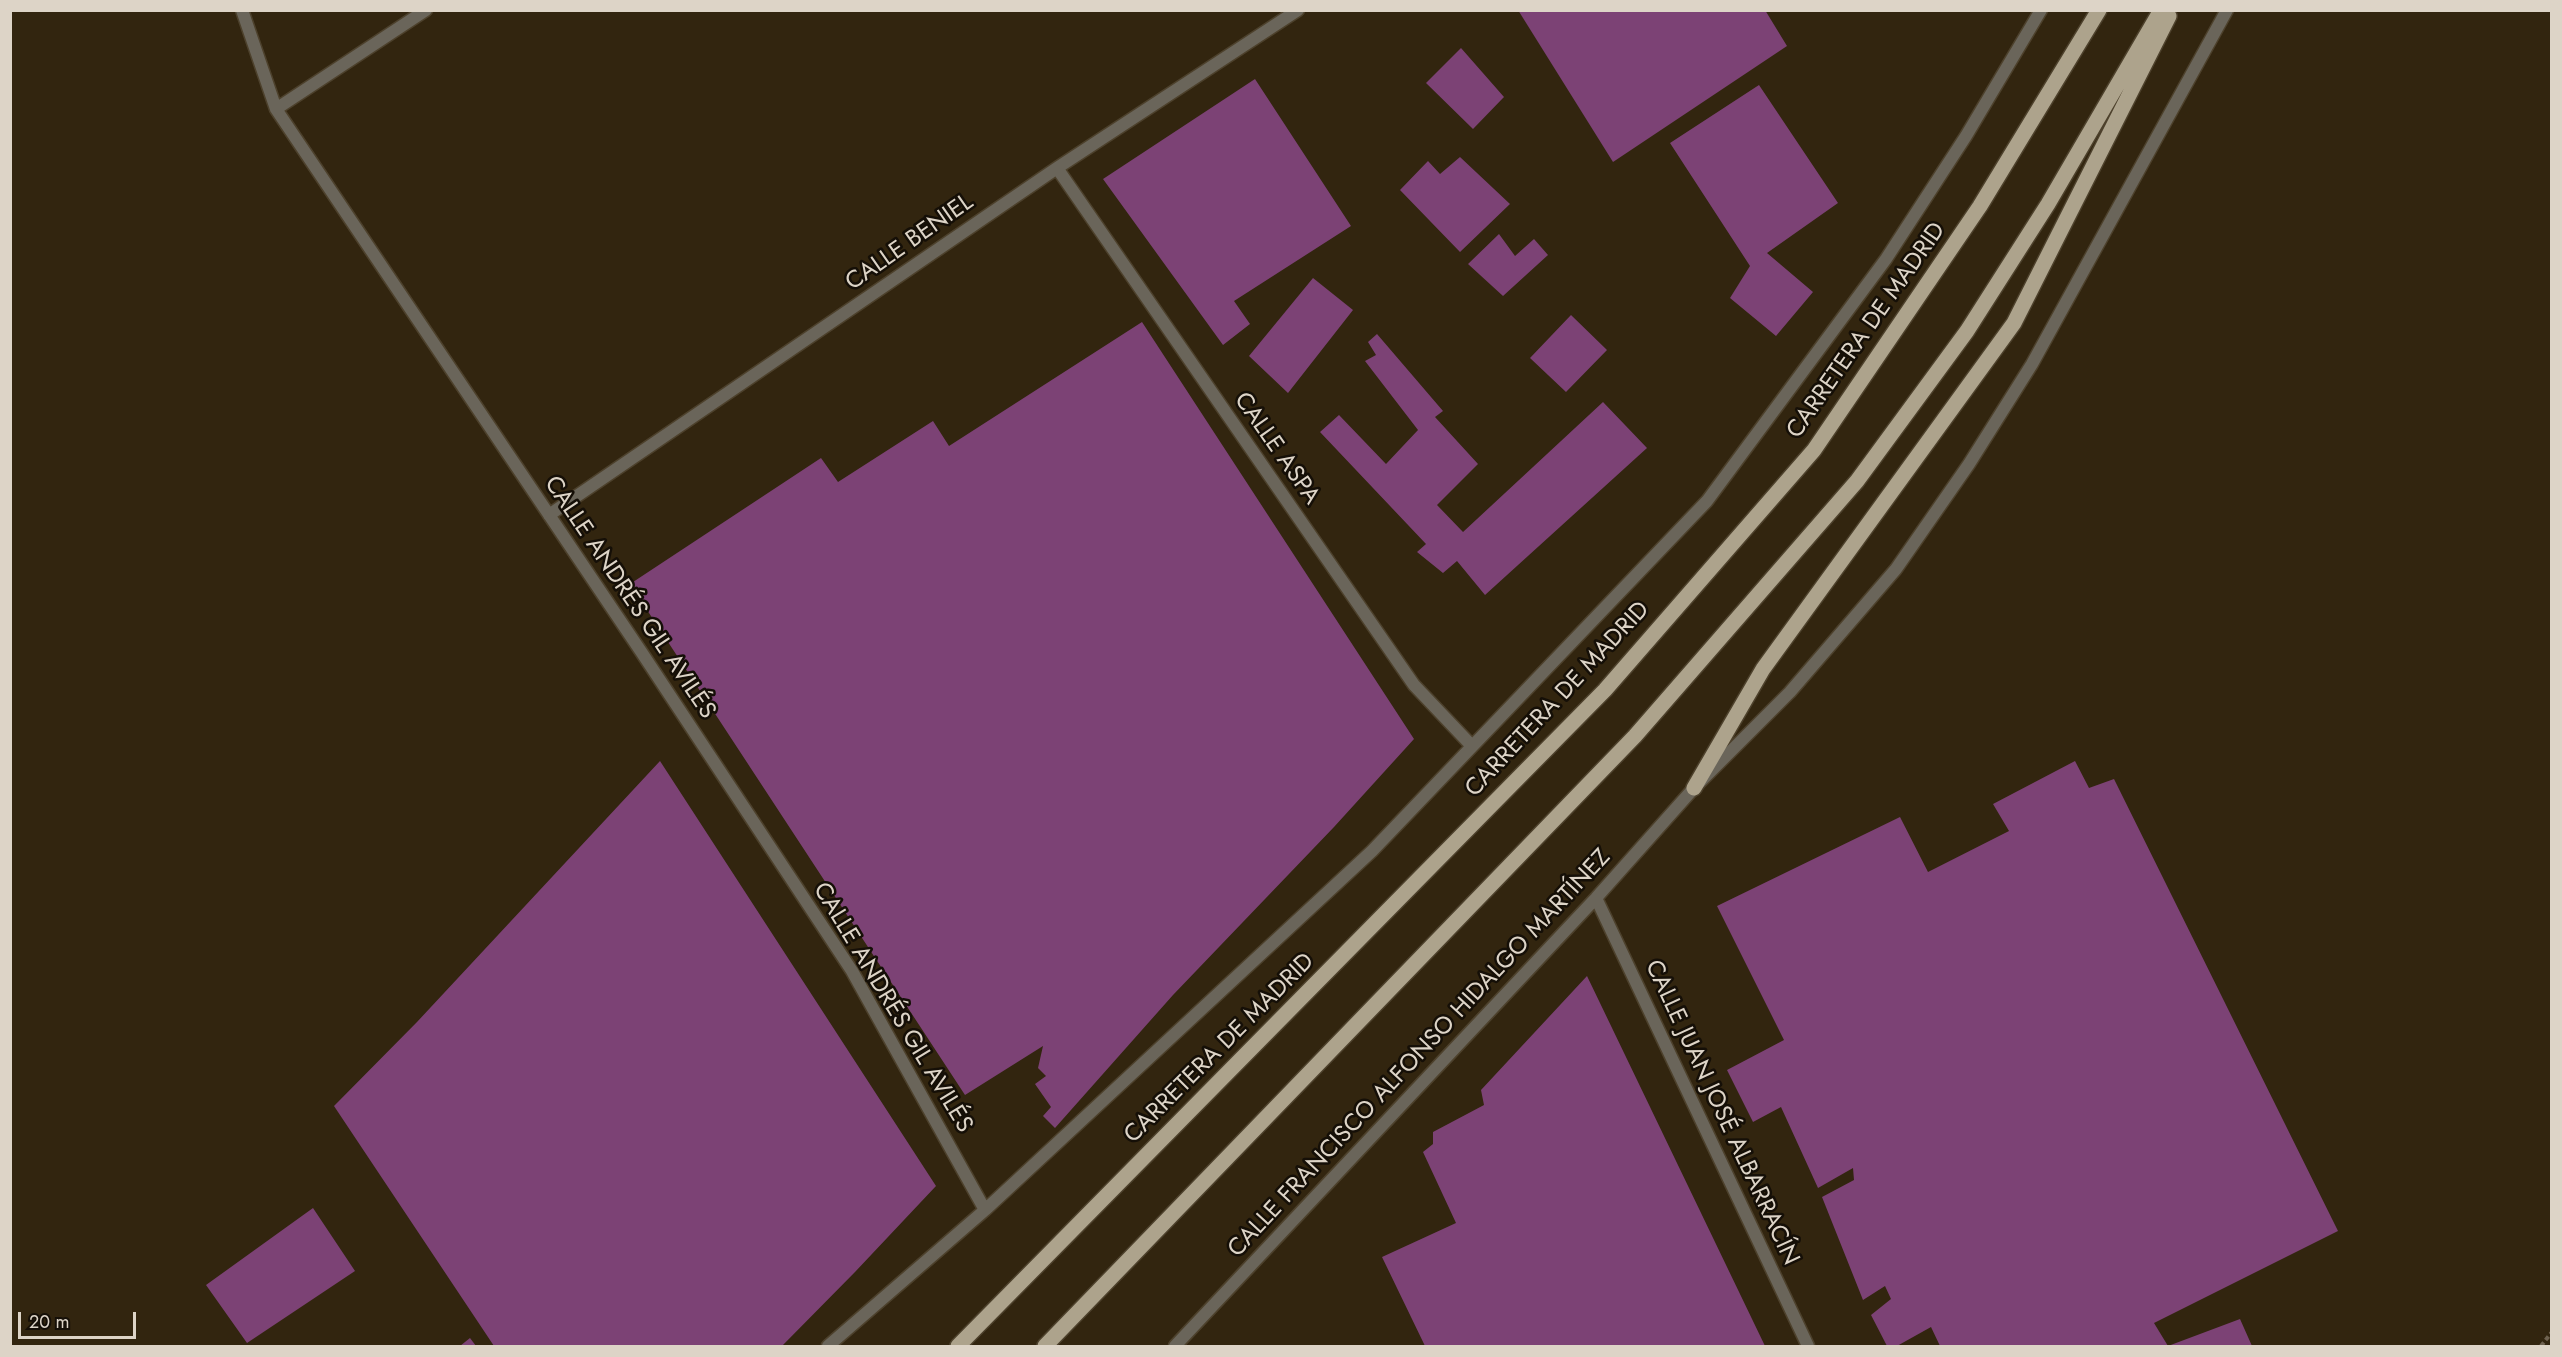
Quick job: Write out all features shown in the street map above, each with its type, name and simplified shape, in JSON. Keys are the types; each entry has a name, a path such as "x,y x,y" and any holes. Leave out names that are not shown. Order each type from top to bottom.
{"main road":[{"name":"CARRETERA DE MADRID","path":"958,1347 1605,690 1814,450 1980,206 2099,10"},
{"path":"1044,1347 1635,735 1857,481 1967,331 2048,204 2162,10"},
{"path":"1694,788 1763,669 2014,323 2172,10"}],"street":[{"name":"CALLE ANDRÉS GIL AVILÉS","path":"242,10 276,109 852,971 985,1210"},
{"path":"276,109 426,10"},
{"name":"CALLE BENIEL","path":"549,515 1057,168 1298,10"},
{"path":"828,1347 985,1210 1372,851 1707,501 1886,259 1966,136 2041,10"},
{"name":"CALLE FRANCISCO ALFONSO HIDALGO MARTÍNEZ","path":"1175,1347 1596,898 1694,788 1790,692 1896,569 1969,464 2032,364 2227,10"},
{"name":"CALLE ASPA","path":"1057,168 1414,685 1471,746"},
{"name":"CALLE JUAN JOSÉ ALBARRACÍN","path":"1596,898 1808,1347"}],"path":[{"path":"2541,1347 2552,1332"}],"building":[{"path":"1518,10 1765,10 1787,46 1613,162"},
{"path":"1461,48 1504,97 1473,129 1426,83"},
{"path":"1255,79 1351,226 1234,301 1250,324 1223,345 1103,179"},
{"path":"1759,85 1838,203 1767,253 1813,292 1776,336 1730,298 1750,266 1670,143"},
{"path":"1460,157 1510,204 1460,252 1400,190 1428,161 1440,174"},
{"path":"1499,234 1515,256 1534,239 1548,255 1503,296 1468,264"},
{"path":"1313,278 1353,310 1288,393 1249,356"},
{"path":"1571,315 1607,350 1566,392 1530,358"},
{"path":"1142,322 1414,739 1334,827 1173,995 1055,1128 1043,1116 1051,1107 1035,1084 1046,1076 1038,1068 1043,1046 965,1095 630,584 821,458 838,482 933,421 949,446"},
{"path":"1377,334 1443,411 1435,417 1478,464 1437,505 1463,532 1603,402 1647,448 1485,595 1457,561 1443,573 1417,552 1426,544 1320,432 1339,415 1386,464 1418,430 1365,361 1376,355 1368,342"},
{"path":"660,761 936,1186 782,1346 494,1346 334,1106 417,1022"},
{"path":"2075,761 2089,788 2114,779 2338,1231 2154,1323 2168,1346 1940,1346 1931,1327 1897,1346 1887,1346 1871,1315 1891,1299 1885,1286 1863,1300 1822,1197 1854,1180 1853,1168 1818,1188 1781,1107 1753,1122 1727,1070 1784,1040 1717,906 1900,817 1928,872 2009,831 1993,804"},
{"path":"1587,976 1765,1346 1425,1346 1382,1257 1456,1223 1423,1152 1433,1144 1433,1132 1484,1105 1481,1090"},
{"path":"313,1208 355,1271 247,1343 206,1285"},
{"path":"2240,1319 2252,1346 2168,1346"},
{"path":"470,1338 476,1346 460,1346"}]}
